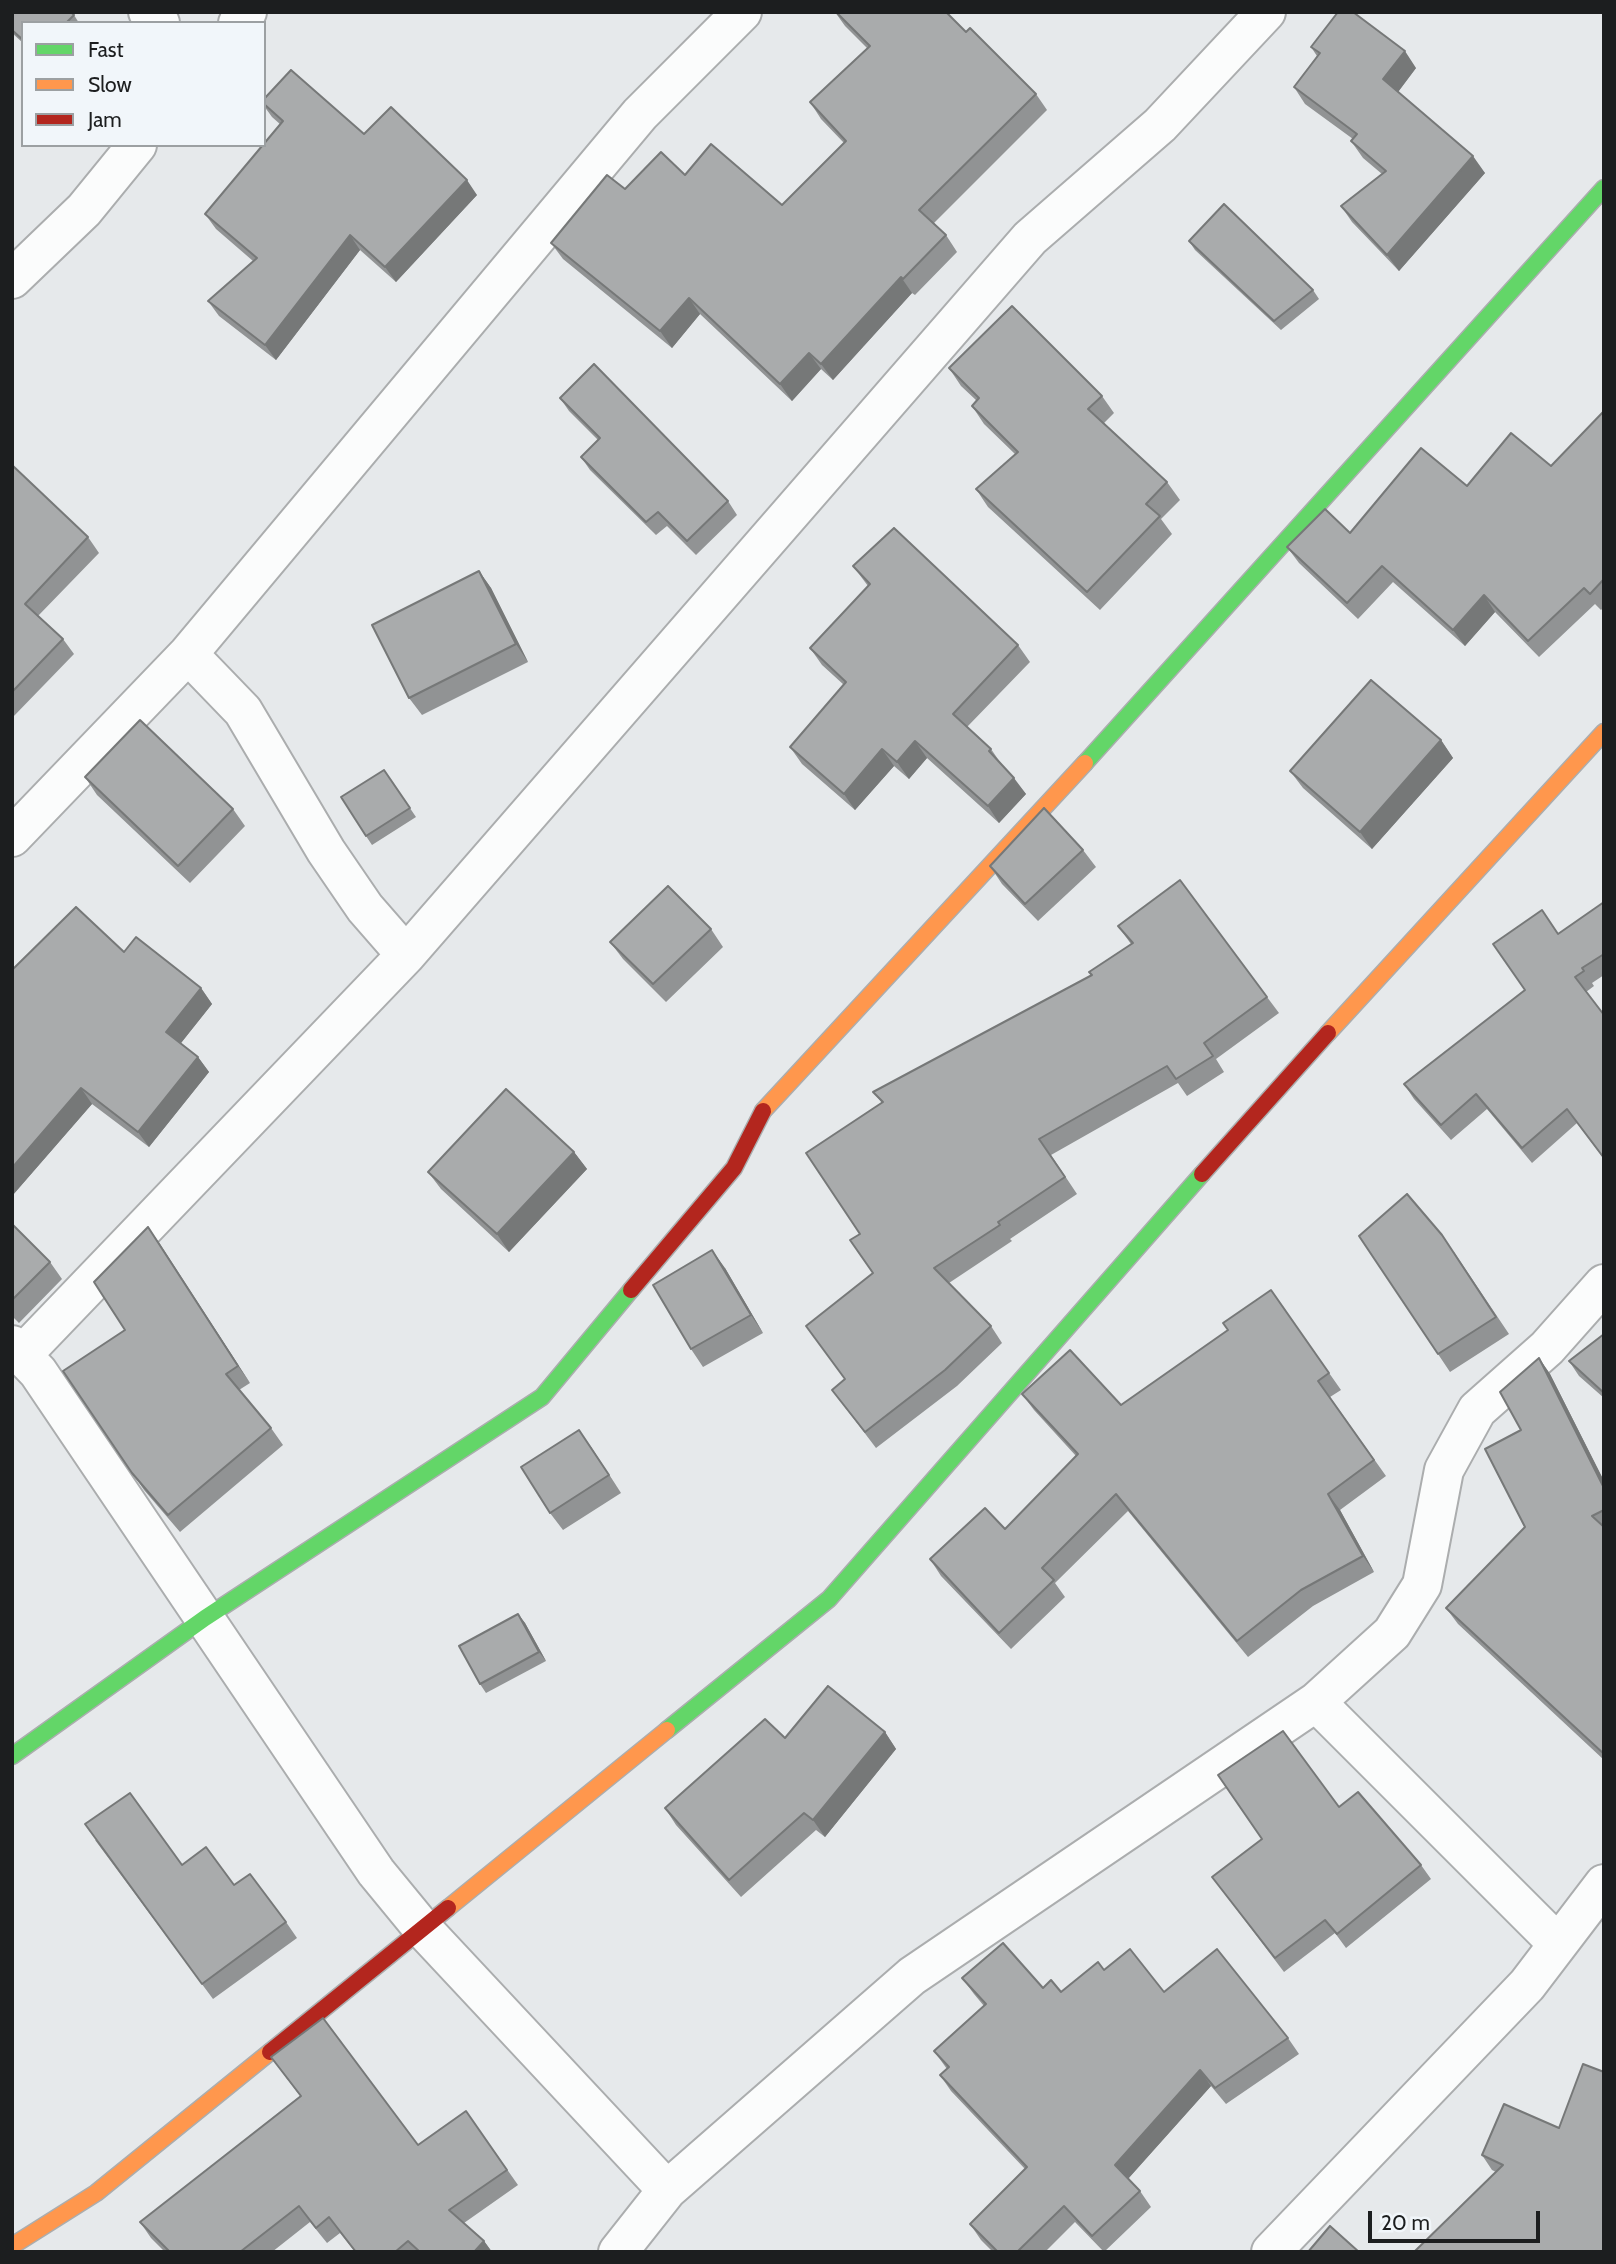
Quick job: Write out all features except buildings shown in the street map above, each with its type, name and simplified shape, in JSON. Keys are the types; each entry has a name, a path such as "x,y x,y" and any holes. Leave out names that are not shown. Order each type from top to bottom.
{"street":[{"path":"12,836 188,654 640,114 742,12"},
{"path":"667,2190 422,1928 376,1872 38,1371 17,1350 406,955 1030,237 1160,125 1266,12"},
{"path":"12,279 84,210 135,147"},
{"path":"12,1756 205,1618 542,1397 734,1168 767,1104 1184,657 1604,188"},
{"path":"188,654 243,711 326,851 365,908 406,955"},
{"path":"12,2246 96,2193 829,1598 1294,1069 1604,732"},
{"path":"618,2252 667,2190 912,1976 1316,1702 1392,1633 1422,1585 1444,1470 1477,1409 1547,1348 1604,1284"},
{"path":"1316,1702 1558,1944"},
{"path":"1271,2252 1527,1985 1604,1884"}],"traffic: fast":[{"path":"1085,763 1604,188"},
{"path":"667,1730 829,1599 1202,1174"},
{"path":"12,1756 205,1618 542,1397 631,1290"}],"traffic: slow":[{"path":"1328,1033 1604,732"},
{"path":"763,1111 1085,763"},
{"path":"448,1908 667,1730"},
{"path":"12,2246 96,2193 270,2052"}],"traffic: jam":[{"path":"1202,1174 1328,1033"},
{"path":"631,1290 734,1168 763,1111"},
{"path":"270,2052 448,1908"}]}
